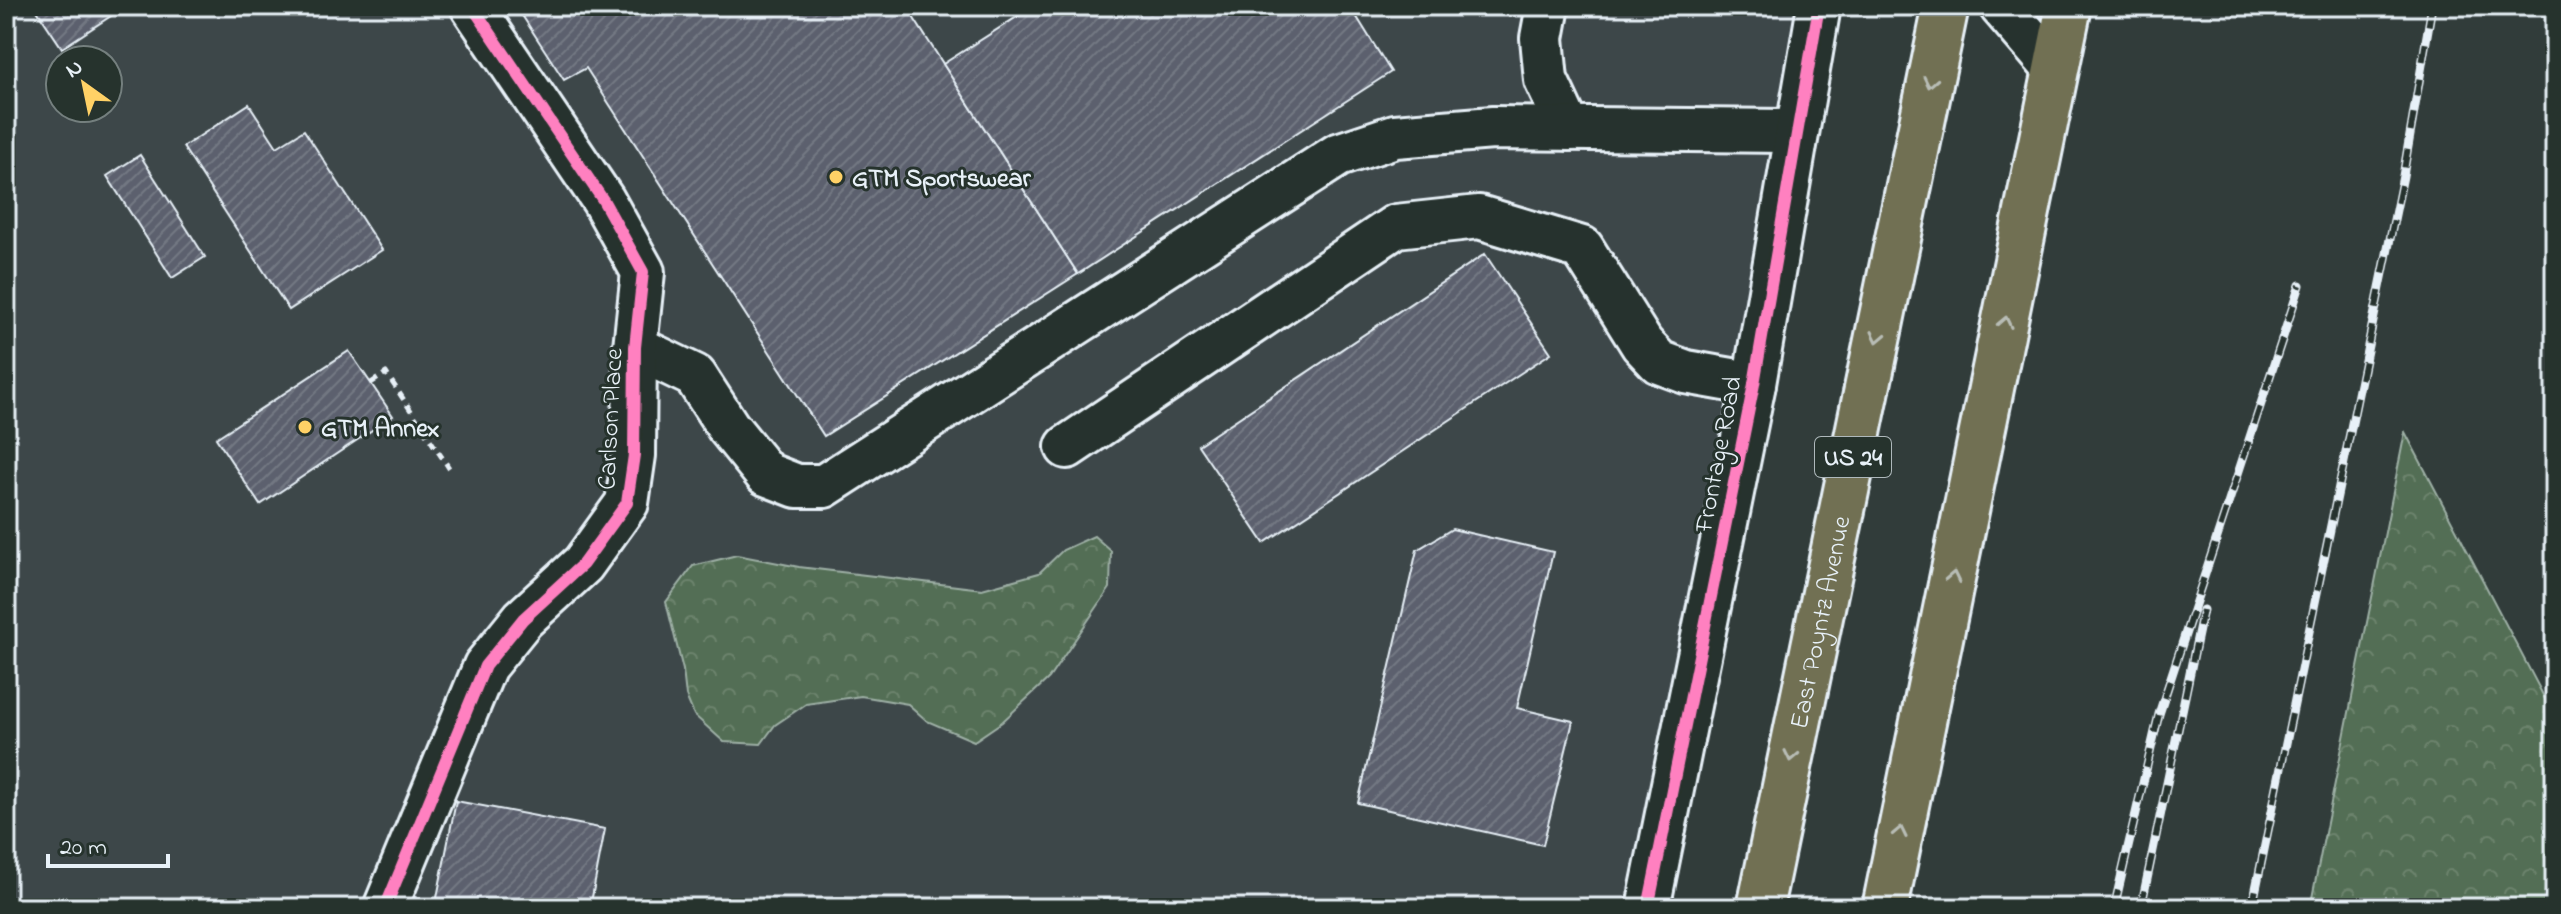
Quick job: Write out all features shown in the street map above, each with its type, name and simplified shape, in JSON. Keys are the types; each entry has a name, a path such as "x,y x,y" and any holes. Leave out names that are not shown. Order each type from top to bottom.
{"highway":[{"name":"East Poyntz Avenue","path":"1760,908 1946,6"},
{"path":"1885,908 2069,6"}],"street":[{"name":"Carlson Place","path":"392,900 485,666 523,619 583,564 627,503 634,455 635,347 643,272 603,200 472,6"},
{"path":"1548,6 1542,38 1546,80 1569,129"},
{"name":"Frontage Road","path":"1648,908 1754,384 1819,6"},
{"path":"2001,6 2056,70"},
{"path":"635,347 695,376 728,427 766,474 797,486 824,486 1338,155 1395,136 1493,128 1797,131"},
{"path":"1067,447 1396,226 1479,217 1582,248 1642,344 1659,362 1686,372 1754,384"}],"path":[{"path":"371,383 386,373 449,468"}],"shaded area":[{"path":"6,6 1804,6 1630,908 6,908"}],"green space":[{"path":"2405,432 2555,718 2555,908 2310,908"},
{"path":"1094,536 1111,551 1110,588 1049,678 1002,722 974,741 927,721 908,704 861,696 806,704 775,725 761,744 724,742 694,715 686,696 683,670 666,602 693,566 737,555 799,567 982,589 1039,573 1063,550"}],"building":[{"path":"34,6 126,6 68,44 59,44"},
{"name":"GTM Sportswear","path":"516,6 906,6 1078,274 824,436 586,68 564,80"},
{"path":"1034,6 1350,6 1391,72 1078,274 943,64"},
{"path":"249,104 277,147 304,130 382,250 289,310 183,147"},
{"path":"140,155 205,257 172,278 107,176"},
{"path":"1485,254 1551,353 1264,543 1198,445"},
{"name":"GTM Annex","path":"349,351 393,416 260,505 216,438"},
{"path":"1452,529 1553,552 1517,708 1573,721 1543,845 1358,803 1417,550"},
{"path":"456,801 605,829 590,908 435,908"},
{"path":"1009,898 1056,908 1007,908"}],"railway":[{"path":"2252,908 2403,176 2432,6"},
{"path":"2114,908 2159,714 2300,285"},
{"path":"2141,908 2203,610"}],"cycle path":[{"path":"385,908 485,666 523,619 583,564 627,503 634,455 635,347 643,272 603,200 472,6"},
{"path":"1648,908 1754,384 1819,6"}],"place":[{"name":"GTM Sportswear","path":"836,177"},
{"name":"GTM Annex","path":"305,427"}]}
